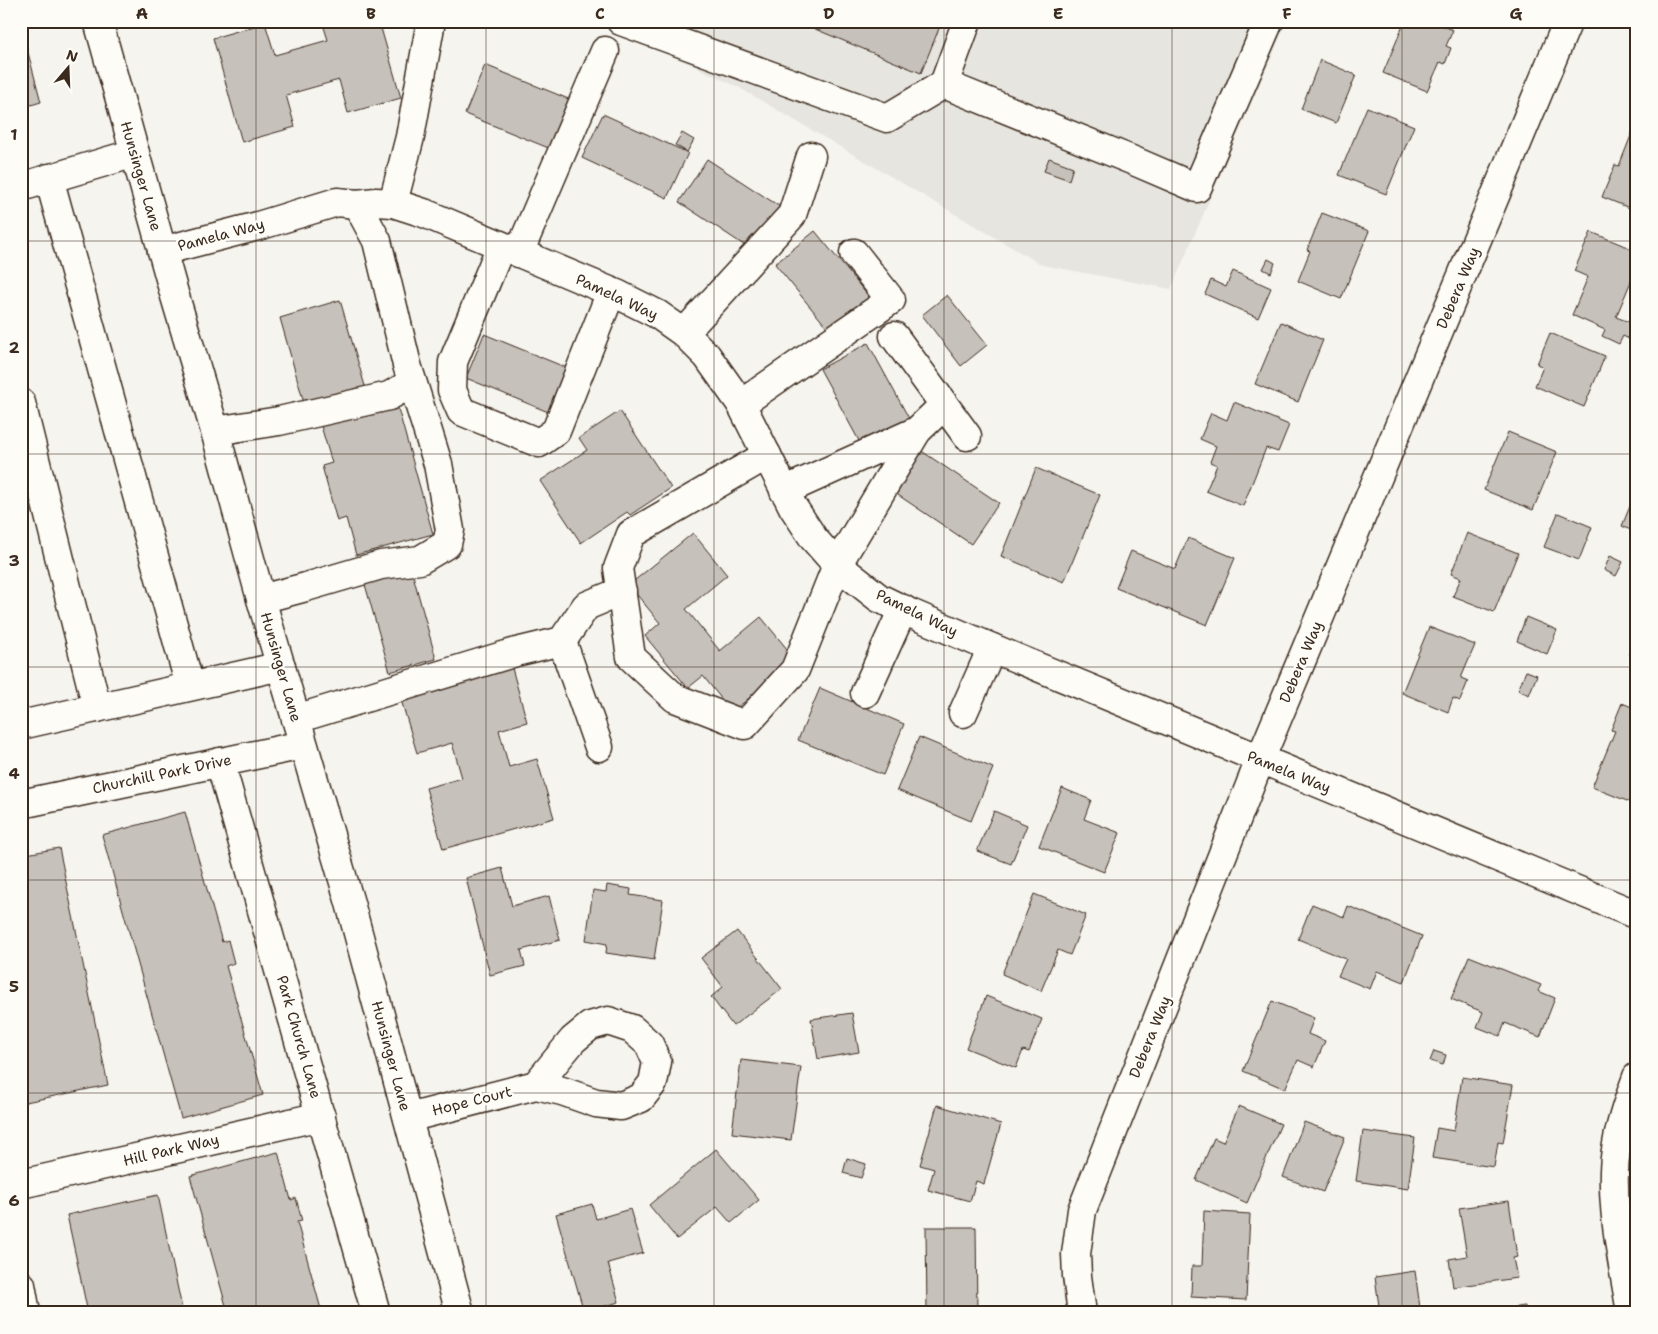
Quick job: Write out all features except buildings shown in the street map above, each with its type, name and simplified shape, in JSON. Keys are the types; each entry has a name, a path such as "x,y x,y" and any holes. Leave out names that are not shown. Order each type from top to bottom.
{"street":[{"name":"Hunsinger Lane","path":"98,21 280,666 350,903 460,1313"},
{"path":"393,203 410,137 431,21"},
{"path":"621,21 887,118 944,84 967,21"},
{"path":"944,84 1197,188 1269,21"},
{"name":"Debera Way","path":"1082,1313 1076,1254 1082,1210 1260,760 1568,21"},
{"path":"606,51 453,362 452,390 461,411 539,444 556,431 611,292"},
{"path":"21,187 135,153"},
{"path":"684,333 792,215 811,156"},
{"path":"49,178 190,686"},
{"name":"Pamela Way","path":"162,251 258,226 337,202 357,204 393,203 424,213 611,292 657,314 684,333 708,356 741,404 784,491 814,539 837,565 879,598 992,648 1637,915"},
{"path":"261,599 381,565 420,560 447,544 450,530 438,464 407,365 377,241 357,204"},
{"path":"741,404 891,300 854,253"},
{"path":"894,336 967,436"},
{"path":"215,431 279,421 389,396 412,383"},
{"path":"21,403 97,708"},
{"path":"766,455 631,534 618,568 631,657 675,698 745,725 795,670 837,565 917,431 944,405"},
{"path":"784,491 917,431"},
{"path":"599,747 562,641 586,606 622,591"},
{"path":"865,693 903,609"},
{"name":"Churchill Park Drive","path":"21,804 220,762 516,652 562,641"},
{"path":"963,713 992,648"},
{"path":"21,725 280,666"},
{"name":"Park Church Lane","path":"220,762 376,1313"},
{"path":"1631,1313 1613,1182 1616,1146 1623,1117 1637,1077"},
{"name":"Hope Court","path":"408,1118 536,1085"},
{"name":"Hill Park Way","path":"21,1184 321,1116"},
{"path":"21,1285 26,1313"}],"shaded area":[{"path":"592,21 1287,21 1171,289 1042,265 738,87 622,32"}]}
